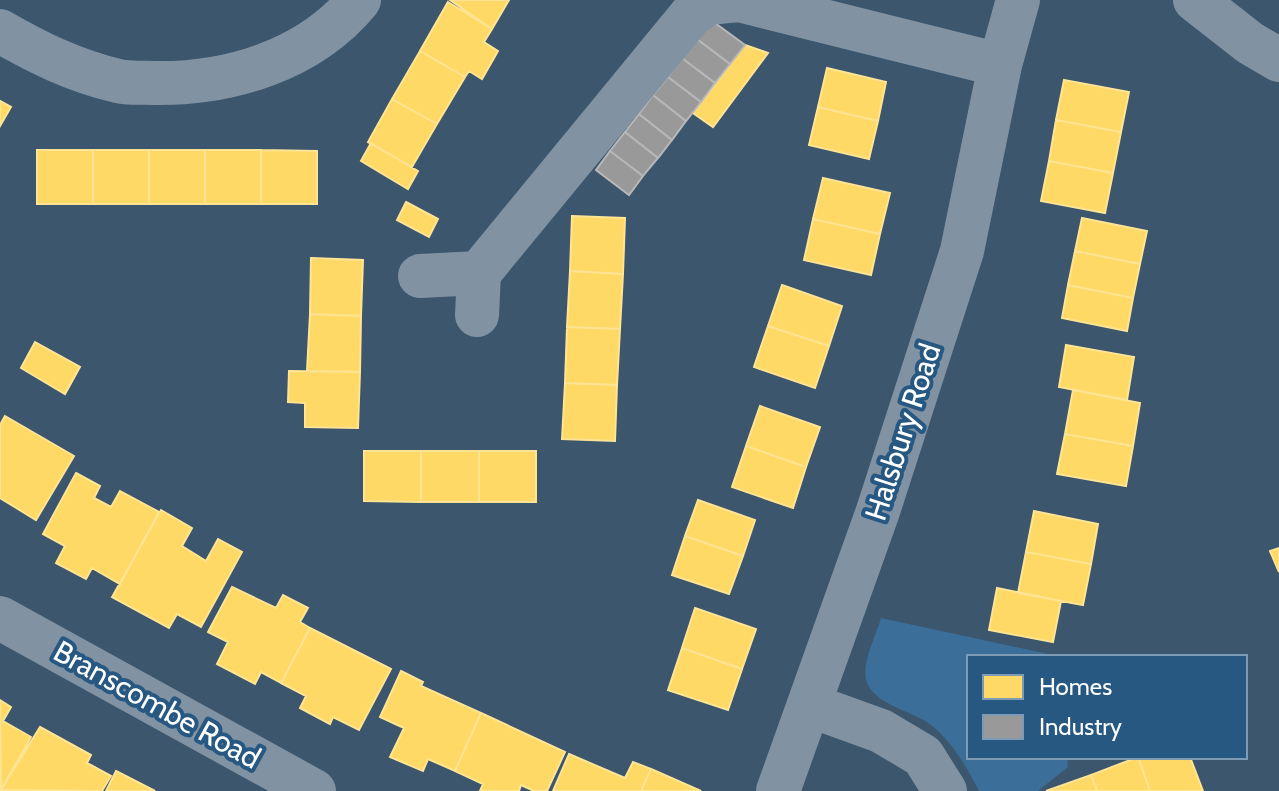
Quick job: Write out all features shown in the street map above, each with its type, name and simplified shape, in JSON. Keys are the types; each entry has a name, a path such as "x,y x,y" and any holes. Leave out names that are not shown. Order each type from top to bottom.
{"street":[{"path":"0,31 54,62 121,82 194,83 266,65 308,46 359,0"},
{"path":"420,276 478,294 691,15 708,3 739,0 1000,65"},
{"name":"Halsbury Road","path":"778,791 878,511 962,251 1000,65 1018,0"},
{"path":"1195,0 1250,43 1279,60"},
{"name":"Branscombe Road","path":"0,618 314,791"},
{"path":"809,705 881,731 923,756 945,791"}],"shaded area":[{"path":"881,618 1053,655 967,655 967,759 1067,759 1068,767 1038,791 979,791 958,755 939,732 924,720 888,703 873,692 866,678 867,661"}],"building: Homes":[{"path":"450,0 509,0 492,29"},
{"path":"448,2 492,29 484,42 498,51 482,79 469,71 465,77 420,51"},
{"path":"745,45 768,53 713,127 693,113"},
{"path":"420,51 465,77 437,124 392,99"},
{"path":"827,68 886,82 878,121 818,107"},
{"path":"1064,80 1129,92 1121,132 1056,120"},
{"path":"392,99 437,124 412,167 368,142"},
{"path":"0,101 11,107 0,126"},
{"path":"818,107 878,121 869,159 809,145"},
{"path":"1056,120 1121,132 1113,173 1049,161"},
{"path":"371,143 418,171 408,189 361,161"},
{"path":"37,150 93,150 93,204 37,204"},
{"path":"93,150 149,150 149,204 93,204"},
{"path":"149,150 205,150 205,204 149,204"},
{"path":"205,150 261,150 261,204 205,204"},
{"path":"261,150 317,151 317,204 261,204"},
{"path":"1049,161 1113,173 1105,213 1041,201"},
{"path":"823,178 890,193 880,234 813,219"},
{"path":"406,202 438,219 429,237 397,220"},
{"path":"572,216 625,218 623,274 570,271"},
{"path":"1082,218 1147,231 1140,264 1075,251"},
{"path":"813,219 880,234 871,275 804,260"},
{"path":"1075,251 1140,264 1133,298 1068,285"},
{"path":"311,258 363,260 361,316 310,314"},
{"path":"570,271 623,274 620,329 567,327"},
{"path":"782,285 842,306 829,346 768,326"},
{"path":"1068,285 1133,298 1127,331 1062,318"},
{"path":"310,314 361,316 360,372 307,371"},
{"path":"768,326 829,346 815,388 754,367"},
{"path":"567,327 620,329 617,385 565,383"},
{"path":"35,342 80,367 65,394 21,368"},
{"path":"1066,345 1134,357 1127,400 1059,387"},
{"path":"289,371 360,372 358,428 305,427 305,403 288,402"},
{"path":"565,383 617,385 615,441 562,439"},
{"path":"1073,390 1140,403 1133,446 1065,434"},
{"path":"760,406 820,427 806,467 746,446"},
{"path":"5,416 74,456 36,520 0,498 0,425"},
{"path":"1065,434 1133,446 1126,486 1057,474"},
{"path":"746,446 806,467 793,508 732,487"},
{"path":"364,451 421,451 421,502 364,501"},
{"path":"421,451 479,451 479,502 421,502"},
{"path":"479,451 536,451 536,502 479,502"},
{"path":"76,473 100,486 94,498 111,507 120,491 159,512 120,584 92,568 86,579 56,563 65,546 43,534"},
{"path":"698,500 755,520 743,556 685,536"},
{"path":"161,510 192,528 182,546 206,561 218,539 242,552 201,627 177,614 169,628 112,597"},
{"path":"1034,511 1098,524 1091,564 1026,552"},
{"path":"685,536 743,556 729,594 672,575"},
{"path":"1279,548 1279,572 1270,551"},
{"path":"1026,552 1091,564 1083,605 1018,593"},
{"path":"232,587 276,608 283,595 308,608 300,622 310,628 281,683 261,672 255,684 217,664 228,642 208,632"},
{"path":"997,588 1061,601 1053,642 989,630"},
{"path":"695,608 756,629 742,669 682,648"},
{"path":"310,628 391,669 359,730 333,717 330,724 300,708 306,696 281,683"},
{"path":"682,648 742,669 728,710 668,690"},
{"path":"401,671 423,682 421,686 481,713 455,771 428,759 423,771 390,757 404,728 380,717"},
{"path":"0,700 11,707 3,721 31,737 1,790"},
{"path":"481,713 565,752 547,791 534,791 521,785 519,791 480,791 483,784 455,771"},
{"path":"40,727 91,755 87,763 111,776 102,791 1,790"},
{"path":"569,754 625,778 633,762 651,769 641,791 553,791"},
{"path":"1139,759 1191,759 1203,791 1150,791"},
{"path":"1139,759 1150,791 1097,791 1091,775"},
{"path":"651,769 701,791 641,791"},
{"path":"116,771 155,791 106,791"},
{"path":"1091,775 1097,791 1046,791"}],"building: Industry":[{"path":"711,20 745,45 730,64 697,39"},
{"path":"697,39 730,64 715,83 682,58"},
{"path":"682,58 715,83 701,102 668,77"},
{"path":"668,77 701,102 686,121 653,95"},
{"path":"653,95 686,121 672,140 639,114"},
{"path":"639,114 672,140 658,158 625,132"},
{"path":"625,132 658,158 643,176 610,151"},
{"path":"610,151 643,176 629,195 596,170"}]}
